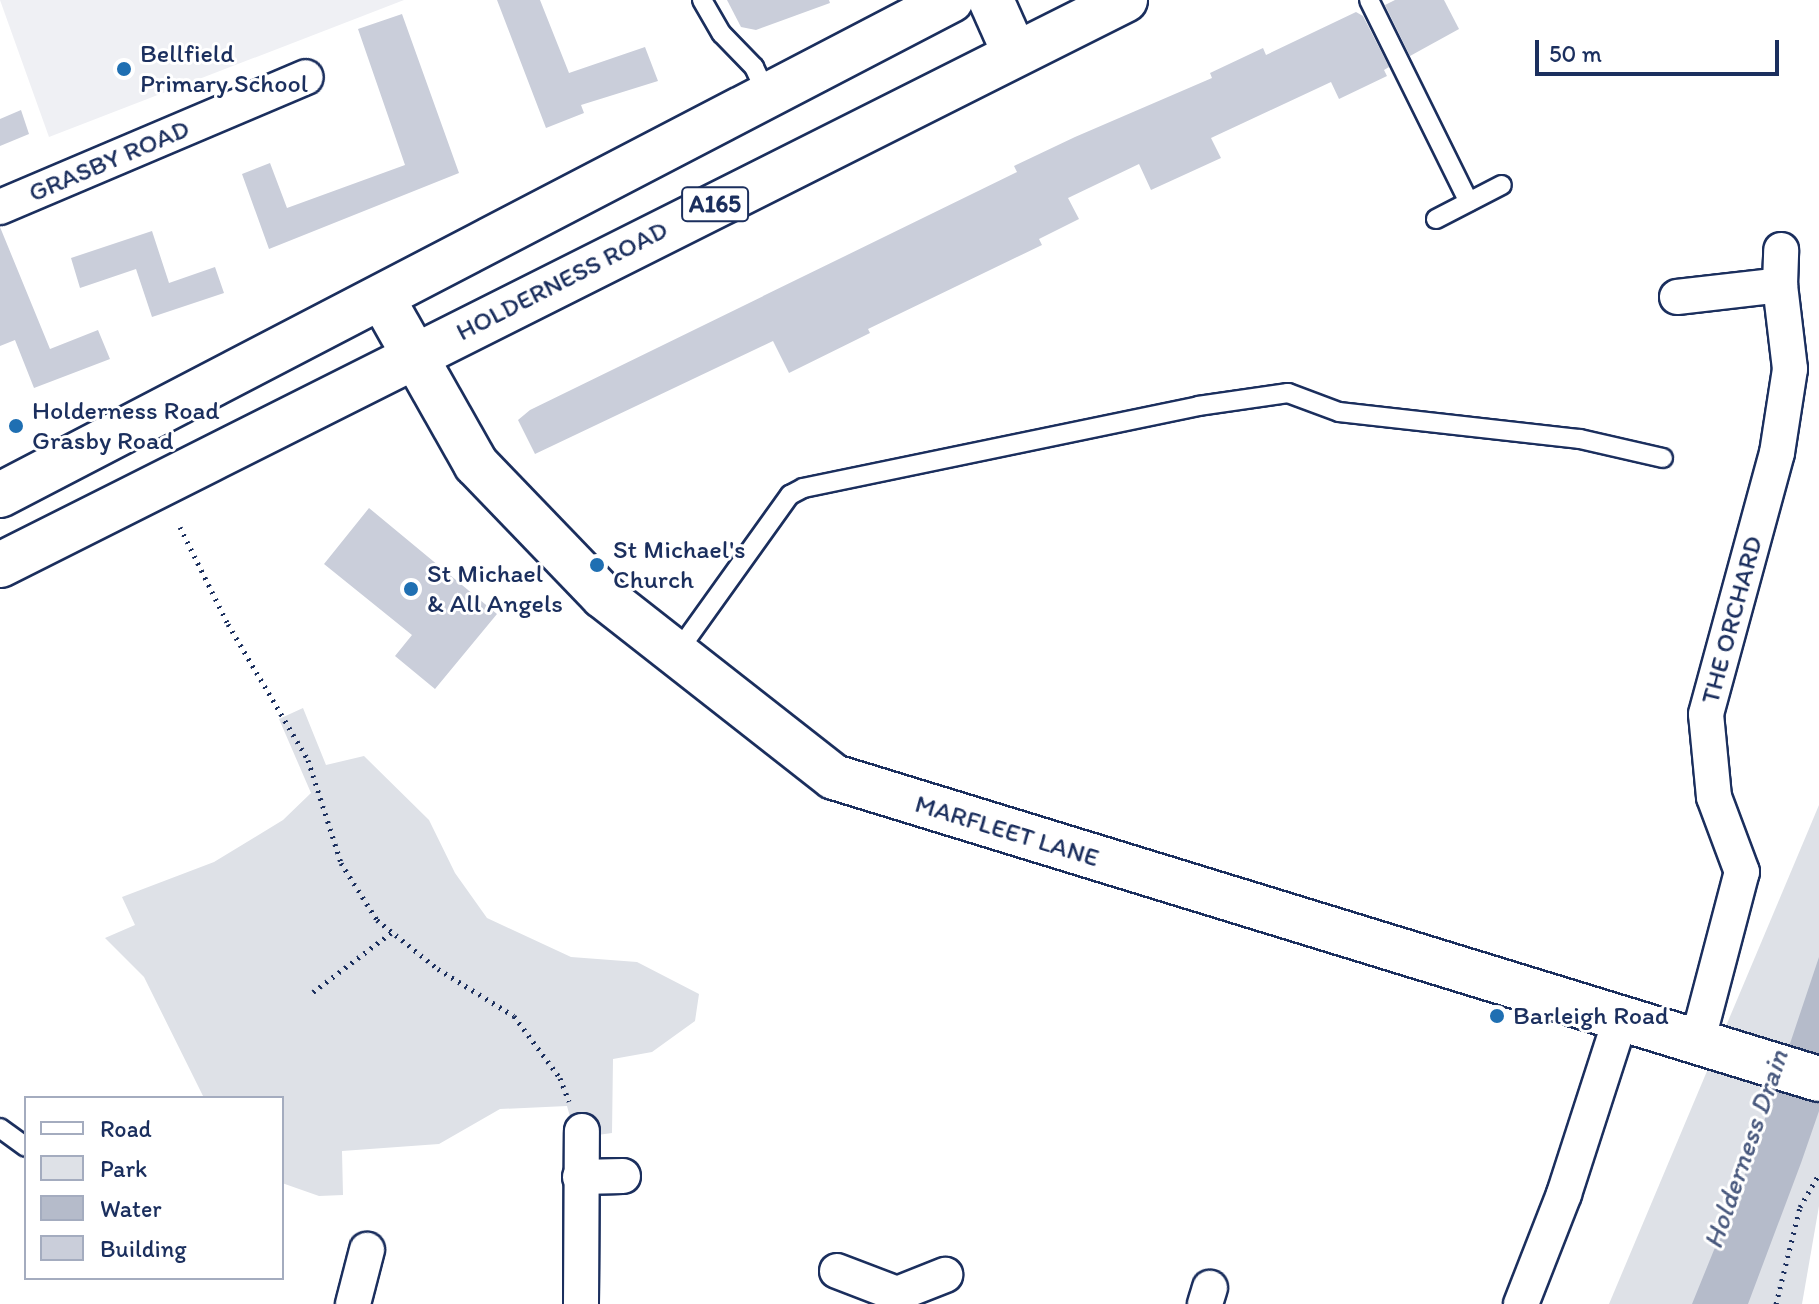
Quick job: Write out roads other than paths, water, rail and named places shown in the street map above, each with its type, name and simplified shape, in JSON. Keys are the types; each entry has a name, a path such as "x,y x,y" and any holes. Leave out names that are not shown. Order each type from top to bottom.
{"main road":[{"path":"0,495 382,298 766,93 951,0"},
{"path":"991,0 1015,54"},
{"name":"HOLDERNESS ROAD","path":"0,565 1125,0"},
{"name":"MARFLEET LANE","path":"382,298 476,464 603,596 834,777 1819,1079"}],"street":[{"name":"GRASBY ROAD","path":"0,207 306,77"},
{"name":"THE ORCHARD","path":"1697,1043 1742,872 1714,797 1706,714 1777,453 1790,369 1780,285 1781,250"},
{"path":"1677,297 1780,285"},
{"path":"1521,1304 1564,1194 1621,1018"},
{"path":"581,1304 582,1131"},
{"path":"580,1177 623,1176"},
{"path":"353,1304 367,1250"},
{"path":"837,1271 897,1299 945,1275"}],"lane":[{"path":"702,0 722,34 754,67 766,93"},
{"path":"1369,0 1469,202"},
{"path":"1436,219 1502,185"},
{"path":"676,654 790,495 803,488 1198,406 1288,393 1339,412 1580,439 1663,458"},
{"path":"0,1128 24,1146"}],"water":[{"path":"1819,957 1819,1111 1801,1163 1748,1304 1692,1304 1753,1154"}],"place":[{"name":"Bellfield Primary School","path":"124,69"},
{"name":"Holderness Road Grasby Road","path":"16,426"},
{"name":"St Michael's Church","path":"597,565"},
{"name":"St Michael & All Angels","path":"411,589"},
{"name":"Barleigh Road","path":"1497,1016"}],"water label":[{"name":"Holderness Drain","path":"1745,1149"}]}
